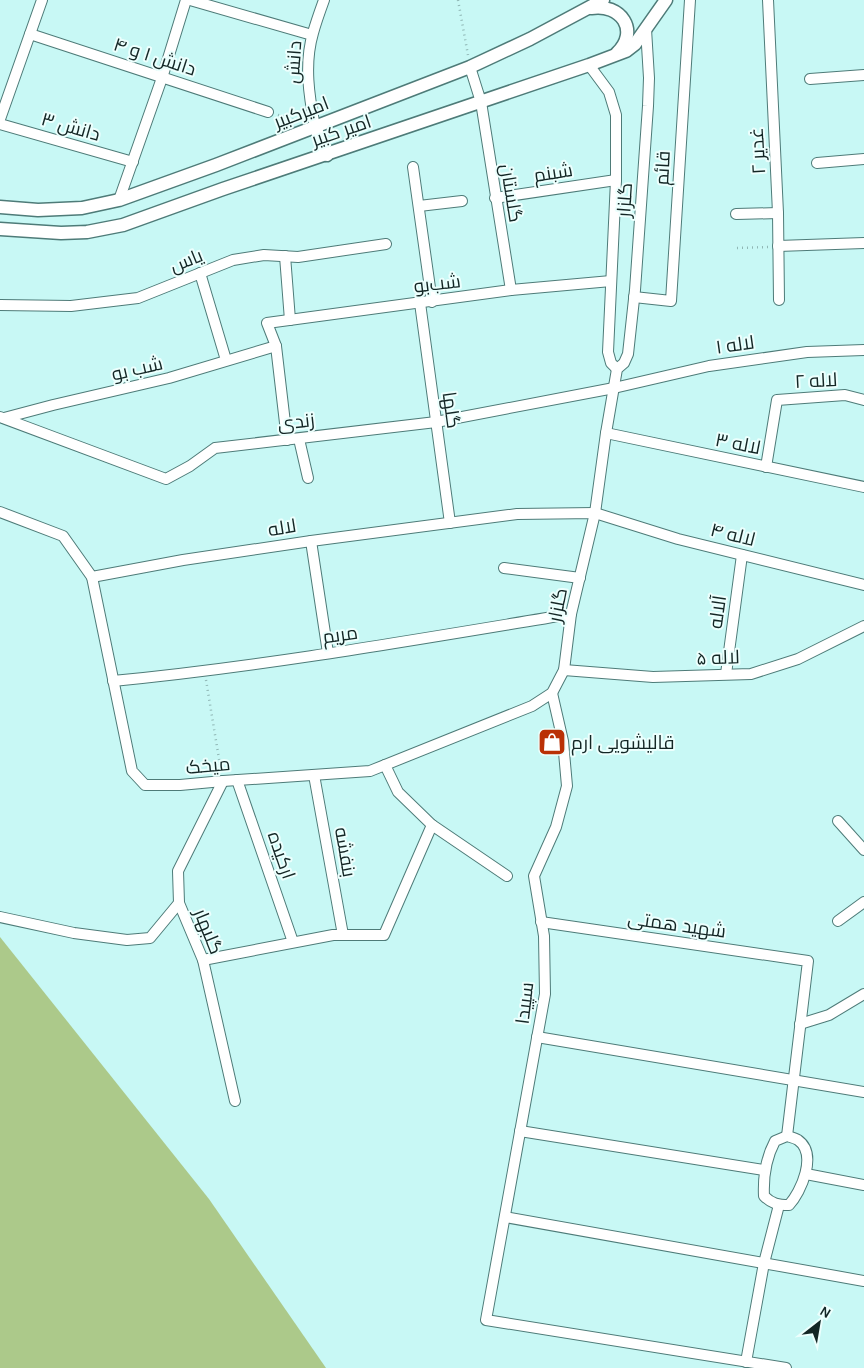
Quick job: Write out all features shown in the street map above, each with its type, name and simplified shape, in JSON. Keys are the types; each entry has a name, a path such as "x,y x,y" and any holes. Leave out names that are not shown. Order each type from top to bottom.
{"street":[{"path":"0,119 42,0"},
{"path":"119,200 188,0 312,35"},
{"name":"دانش","path":"315,126 308,83 312,35 324,0"},
{"name":"امیرکبیر","path":"0,207 38,210 82,208 119,200 216,165 470,67 530,39 602,0"},
{"name":"امیر کبیر","path":"0,229 62,233 87,232 115,227 223,188 327,155 589,65 626,51 635,44 666,0"},
{"name":"قائم","path":"634,297 671,301 690,0"},
{"name":"غدیر ۲","path":"768,0 778,213 779,300"},
{"path":"582,10 604,7 614,10 622,17 626,27 627,38 623,47 615,55"},
{"name":"گلزار","path":"564,670 571,614 596,512 606,433 617,370 624,363 628,354 648,106 649,78 646,29"},
{"name":"دانش ۱ و ۴","path":"30,34 268,112"},
{"name":"گلزار","path":"589,65 609,92 616,115 616,180 608,352 611,363 617,370"},
{"name":"گلستان","path":"470,67 481,102 511,290"},
{"path":"810,80 864,75"},
{"name":"دانش ۳","path":"0,124 133,162"},
{"path":"315,126 327,155"},
{"path":"816,163 864,159"},
{"path":"413,167 432,302"},
{"name":"شبنم","path":"495,198 616,180"},
{"path":"419,206 462,201"},
{"path":"736,214 778,213"},
{"path":"778,246 864,243"},
{"name":"یاس","path":"0,305 71,306 138,298 234,260 264,255 298,257 386,244"},
{"path":"285,256 290,320"},
{"path":"200,273 226,360"},
{"name":"شب‌بو","path":"276,346 267,323 511,290 611,281"},
{"name":"گلها","path":"420,303 450,522"},
{"path":"276,346 287,440"},
{"name":"شب بو","path":"2,417 169,378 276,346"},
{"name":"لاله ۱","path":"614,388 709,366 807,352 864,350"},
{"name":"زندی","path":"2,417 166,479 190,466 215,448 436,422 614,388"},
{"name":"لاله ۲","path":"766,467 777,400 845,396 864,400"},
{"name":"لاله ۳","path":"606,433 864,487"},
{"path":"299,438 308,478"},
{"path":"0,512 63,536 92,577 113,681"},
{"name":"لاله","path":"92,577 311,540 450,522 517,514 596,512"},
{"name":"لاله ۴","path":"596,512 678,539 864,585"},
{"path":"311,540 328,654"},
{"name":"آلاله","path":"726,674 742,555"},
{"path":"504,568 580,578"},
{"name":"مریم","path":"113,681 328,654 571,614"},
{"name":"لاله ۵","path":"564,670 653,677 751,674 798,659 864,626"},
{"name":"میخک","path":"113,681 132,771 145,785 180,786 223,780 370,771 532,706 552,693 564,670"},
{"name":"سپیدا","path":"552,693 563,741 568,786 556,827 534,876 544,936 545,994 486,1320 746,1362"},
{"path":"385,765 398,792 432,825 507,876"},
{"name":"بنفشه","path":"314,775 343,934"},
{"name":"گلبهار","path":"223,780 178,871 178,903 203,960 235,1102"},
{"name":"ارکیده","path":"237,780 293,942"},
{"path":"838,821 864,850"},
{"path":"203,960 333,935 384,935 432,825"},
{"path":"838,922 864,902"},
{"path":"0,917 74,933 127,940 150,938 178,903"},
{"name":"شهید همتی","path":"541,922 808,961 800,1024"},
{"path":"787,1136 800,1024 829,1015 864,994"},
{"path":"537,1038 864,1092"},
{"path":"520,1131 764,1170"},
{"path":"787,1136 798,1140 805,1149 806,1174 796,1198 789,1205 779,1205 770,1202 764,1196 764,1170 775,1141 787,1136"},
{"path":"806,1174 864,1185"},
{"path":"779,1205 764,1264 746,1362 786,1368"},
{"path":"505,1218 864,1281"}],"path":[{"path":"458,0 470,67"},
{"path":"268,112 315,126"},
{"path":"737,248 778,246"},
{"path":"204,671 223,780"}],"green space":[{"path":"0,937 209,1199 326,1368 0,1368"}],"place":[{"name":"قالیشویی ارم","path":"552,742"}]}
